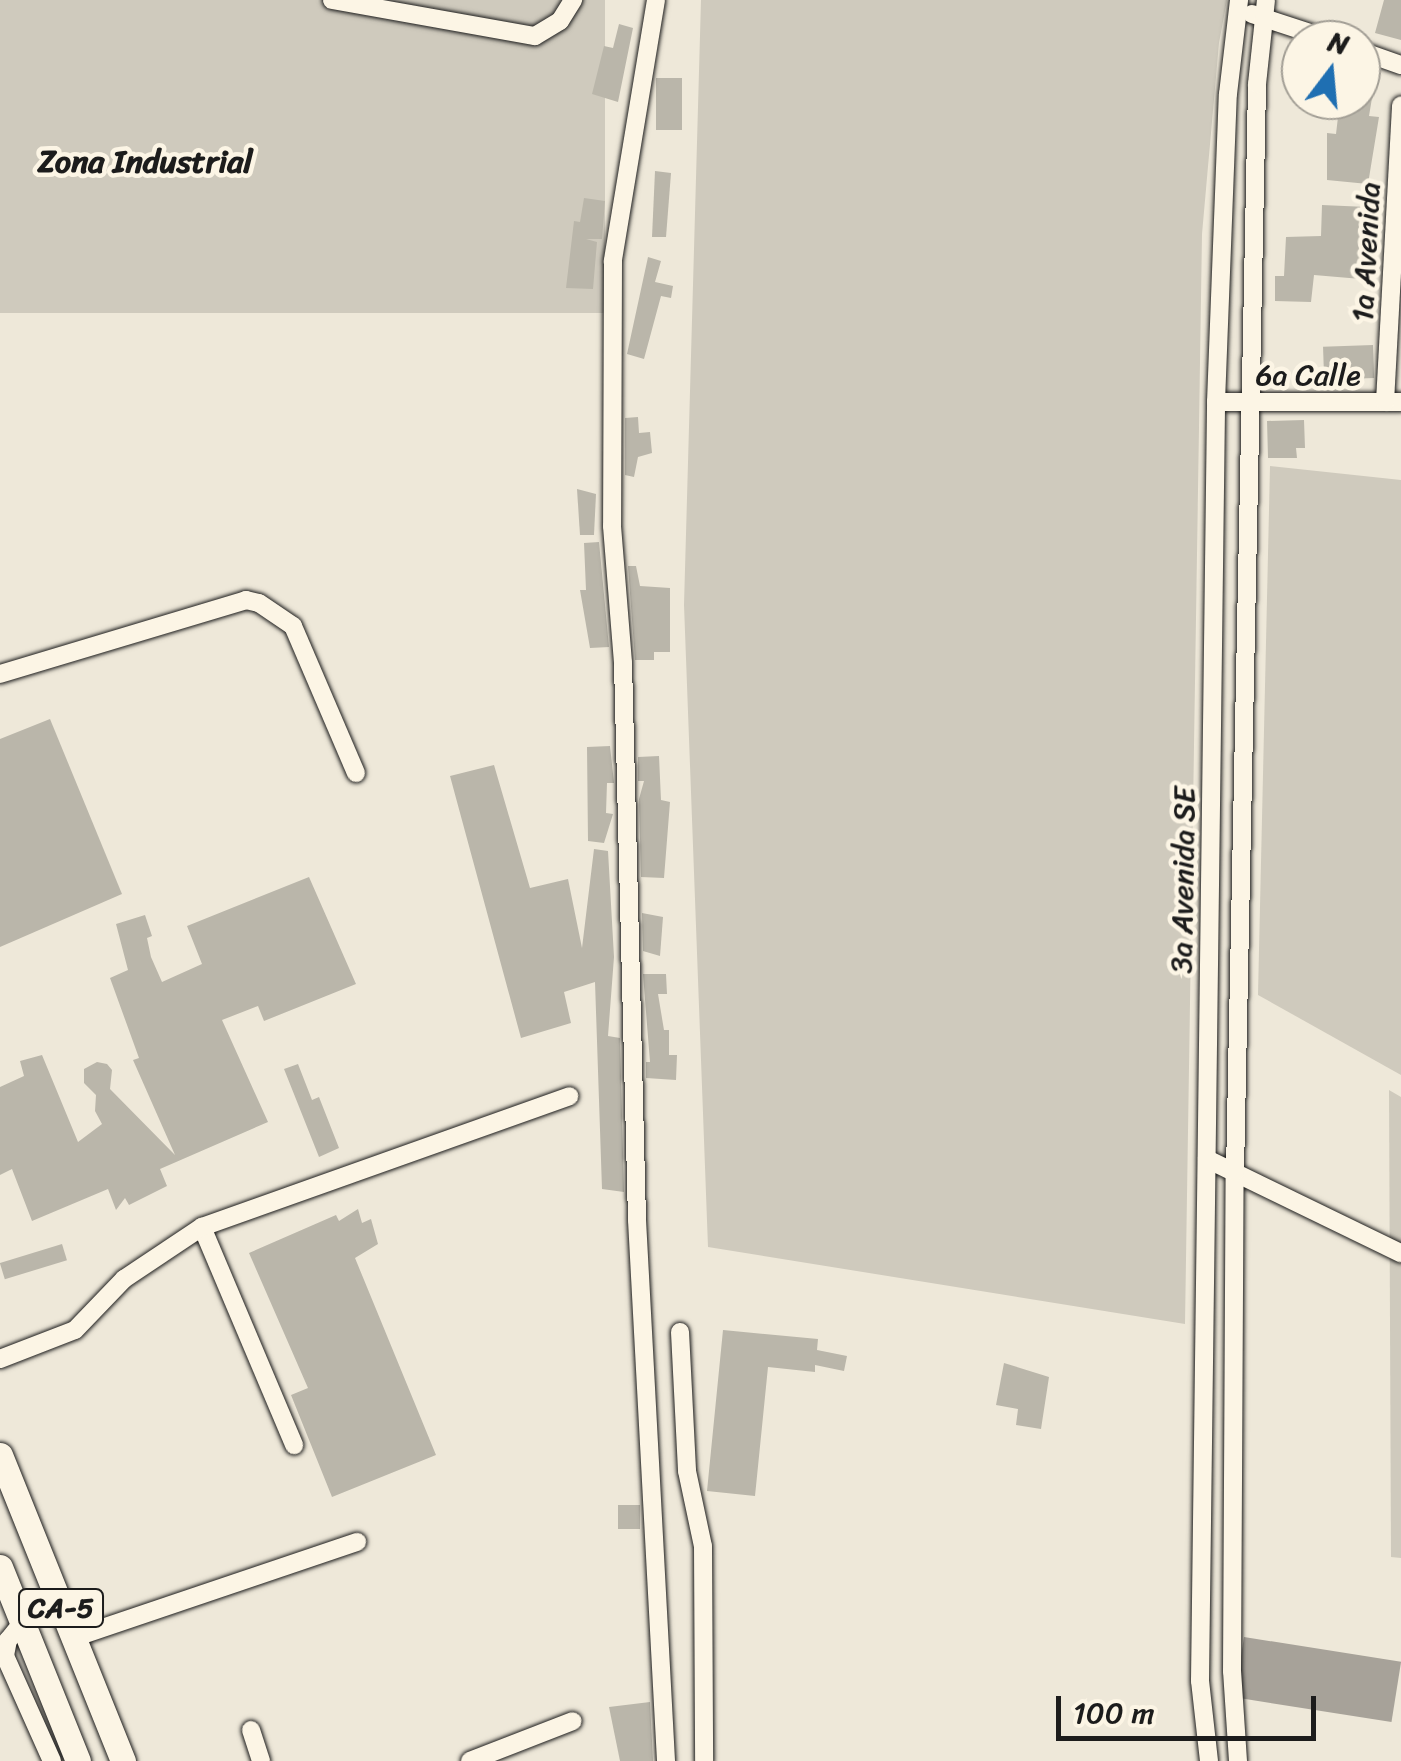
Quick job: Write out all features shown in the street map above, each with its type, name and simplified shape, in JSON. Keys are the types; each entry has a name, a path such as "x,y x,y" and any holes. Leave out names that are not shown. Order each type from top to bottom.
{"highway":[{"name":"CA-5","path":"0,1455 122,1761"},
{"name":"CA-5","path":"0,1567 78,1761"}],"street":[{"path":"332,0 535,36 560,22 573,0"},
{"path":"656,0 613,261 612,526 622,663 637,1220 666,1761"},
{"path":"1238,5 1264,8 1289,20"},
{"name":"3a Avenida SE","path":"1210,1761 1200,1681 1216,402 1228,94 1238,5"},
{"path":"1238,1761 1232,1672 1236,1172 1257,84 1264,8"},
{"name":"1a Avenida","path":"1393,402 1401,105"},
{"name":"6a Calle","path":"1216,402 1393,402"},
{"path":"0,674 246,600 259,603 293,626 356,772"},
{"path":"0,1360 76,1330 124,1279 202,1227 569,1096"},
{"path":"1208,1159 1401,1254"},
{"path":"202,1227 294,1445"},
{"path":"680,1332 687,1471 703,1546 704,1761"},
{"path":"73,1638 357,1542"},
{"path":"22,1623 8,1640 5,1656 52,1761"},
{"path":"470,1761 573,1721"},
{"path":"251,1730 261,1761"}],"shaded area":[{"path":"0,0 605,0 605,313 0,313"},
{"path":"701,0 1227,0 1219,43 1202,234 1185,1324 708,1247 684,605"},
{"path":"1270,466 1401,480 1401,1075 1258,995"},
{"path":"1389,1090 1401,1097 1401,1558 1391,1557"},
{"path":"1244,1637 1401,1662 1391,1722 1234,1697"}],"building":[{"path":"1384,0 1401,0 1401,40 1381,35 1379,20"},
{"path":"619,24 633,28 618,102 592,94 604,46 613,48"},
{"path":"656,78 682,78 682,130 656,130"},
{"path":"1338,120 1379,120 1368,184 1327,180 1327,133 1336,134"},
{"path":"655,171 671,173 666,237 652,237"},
{"path":"584,198 605,201 602,239 586,239 597,242 593,289 566,288 574,221 580,222"},
{"path":"1322,205 1367,207 1367,237 1375,237 1374,255 1362,255 1361,279 1314,275 1311,302 1275,301 1275,276 1284,276 1286,237 1321,236"},
{"path":"648,257 661,261 655,282 673,286 671,298 661,296 644,359 627,354"},
{"path":"1373,345 1374,378 1324,380 1323,347"},
{"path":"638,417 639,433 650,432 652,453 638,457 634,477 625,475 625,418"},
{"path":"1304,420 1305,448 1296,448 1297,458 1268,458 1267,421"},
{"path":"577,489 596,494 594,535 580,535"},
{"path":"599,542 609,647 590,648 580,590 586,590 584,543"},
{"path":"628,566 636,566 640,586 670,588 670,652 654,652 654,660 635,660"},
{"path":"50,719 122,894 0,947 0,739"},
{"path":"610,746 614,783 607,783 606,813 613,814 604,843 588,841 587,747"},
{"path":"659,756 661,800 670,802 664,878 641,877 639,799 644,781 638,781 638,757"},
{"path":"494,765 530,888 568,879 582,948 594,849 608,851 614,957 608,1036 620,1038 624,1192 602,1189 595,982 564,992 571,1023 521,1038 450,776"},
{"path":"309,877 356,984 264,1021 258,1006 222,1020 268,1122 160,1169 167,1186 129,1205 125,1198 116,1210 108,1189 32,1221 12,1169 0,1175 0,1087 24,1076 20,1061 42,1055 78,1142 102,1124 95,1111 96,1095 84,1083 84,1069 97,1062 107,1064 112,1070 110,1089 175,1155 133,1060 139,1058 110,978 128,970 116,924 145,915 152,936 147,938 151,957 162,982 202,964 187,926"},
{"path":"642,913 663,917 660,956 643,951"},
{"path":"643,974 666,974 667,994 658,994 664,1030 669,1030 669,1055 677,1055 676,1080 646,1078 646,1062 650,1062"},
{"path":"298,1064 312,1100 319,1097 339,1148 319,1157 284,1069"},
{"path":"358,1209 362,1223 371,1219 378,1244 355,1258 436,1455 332,1497 291,1395 308,1388 249,1253 336,1215 339,1221"},
{"path":"62,1244 67,1260 5,1279 0,1263"},
{"path":"723,1330 818,1339 817,1350 847,1356 844,1371 815,1365 815,1372 768,1367 755,1496 707,1491"},
{"path":"1004,1363 1049,1377 1041,1429 1016,1425 1018,1409 996,1405"},
{"path":"618,1505 640,1505 640,1529 618,1529"},
{"path":"650,1702 653,1761 620,1761 609,1707"}],"district":[{"name":"Zona Industrial","path":"145,162"}]}
